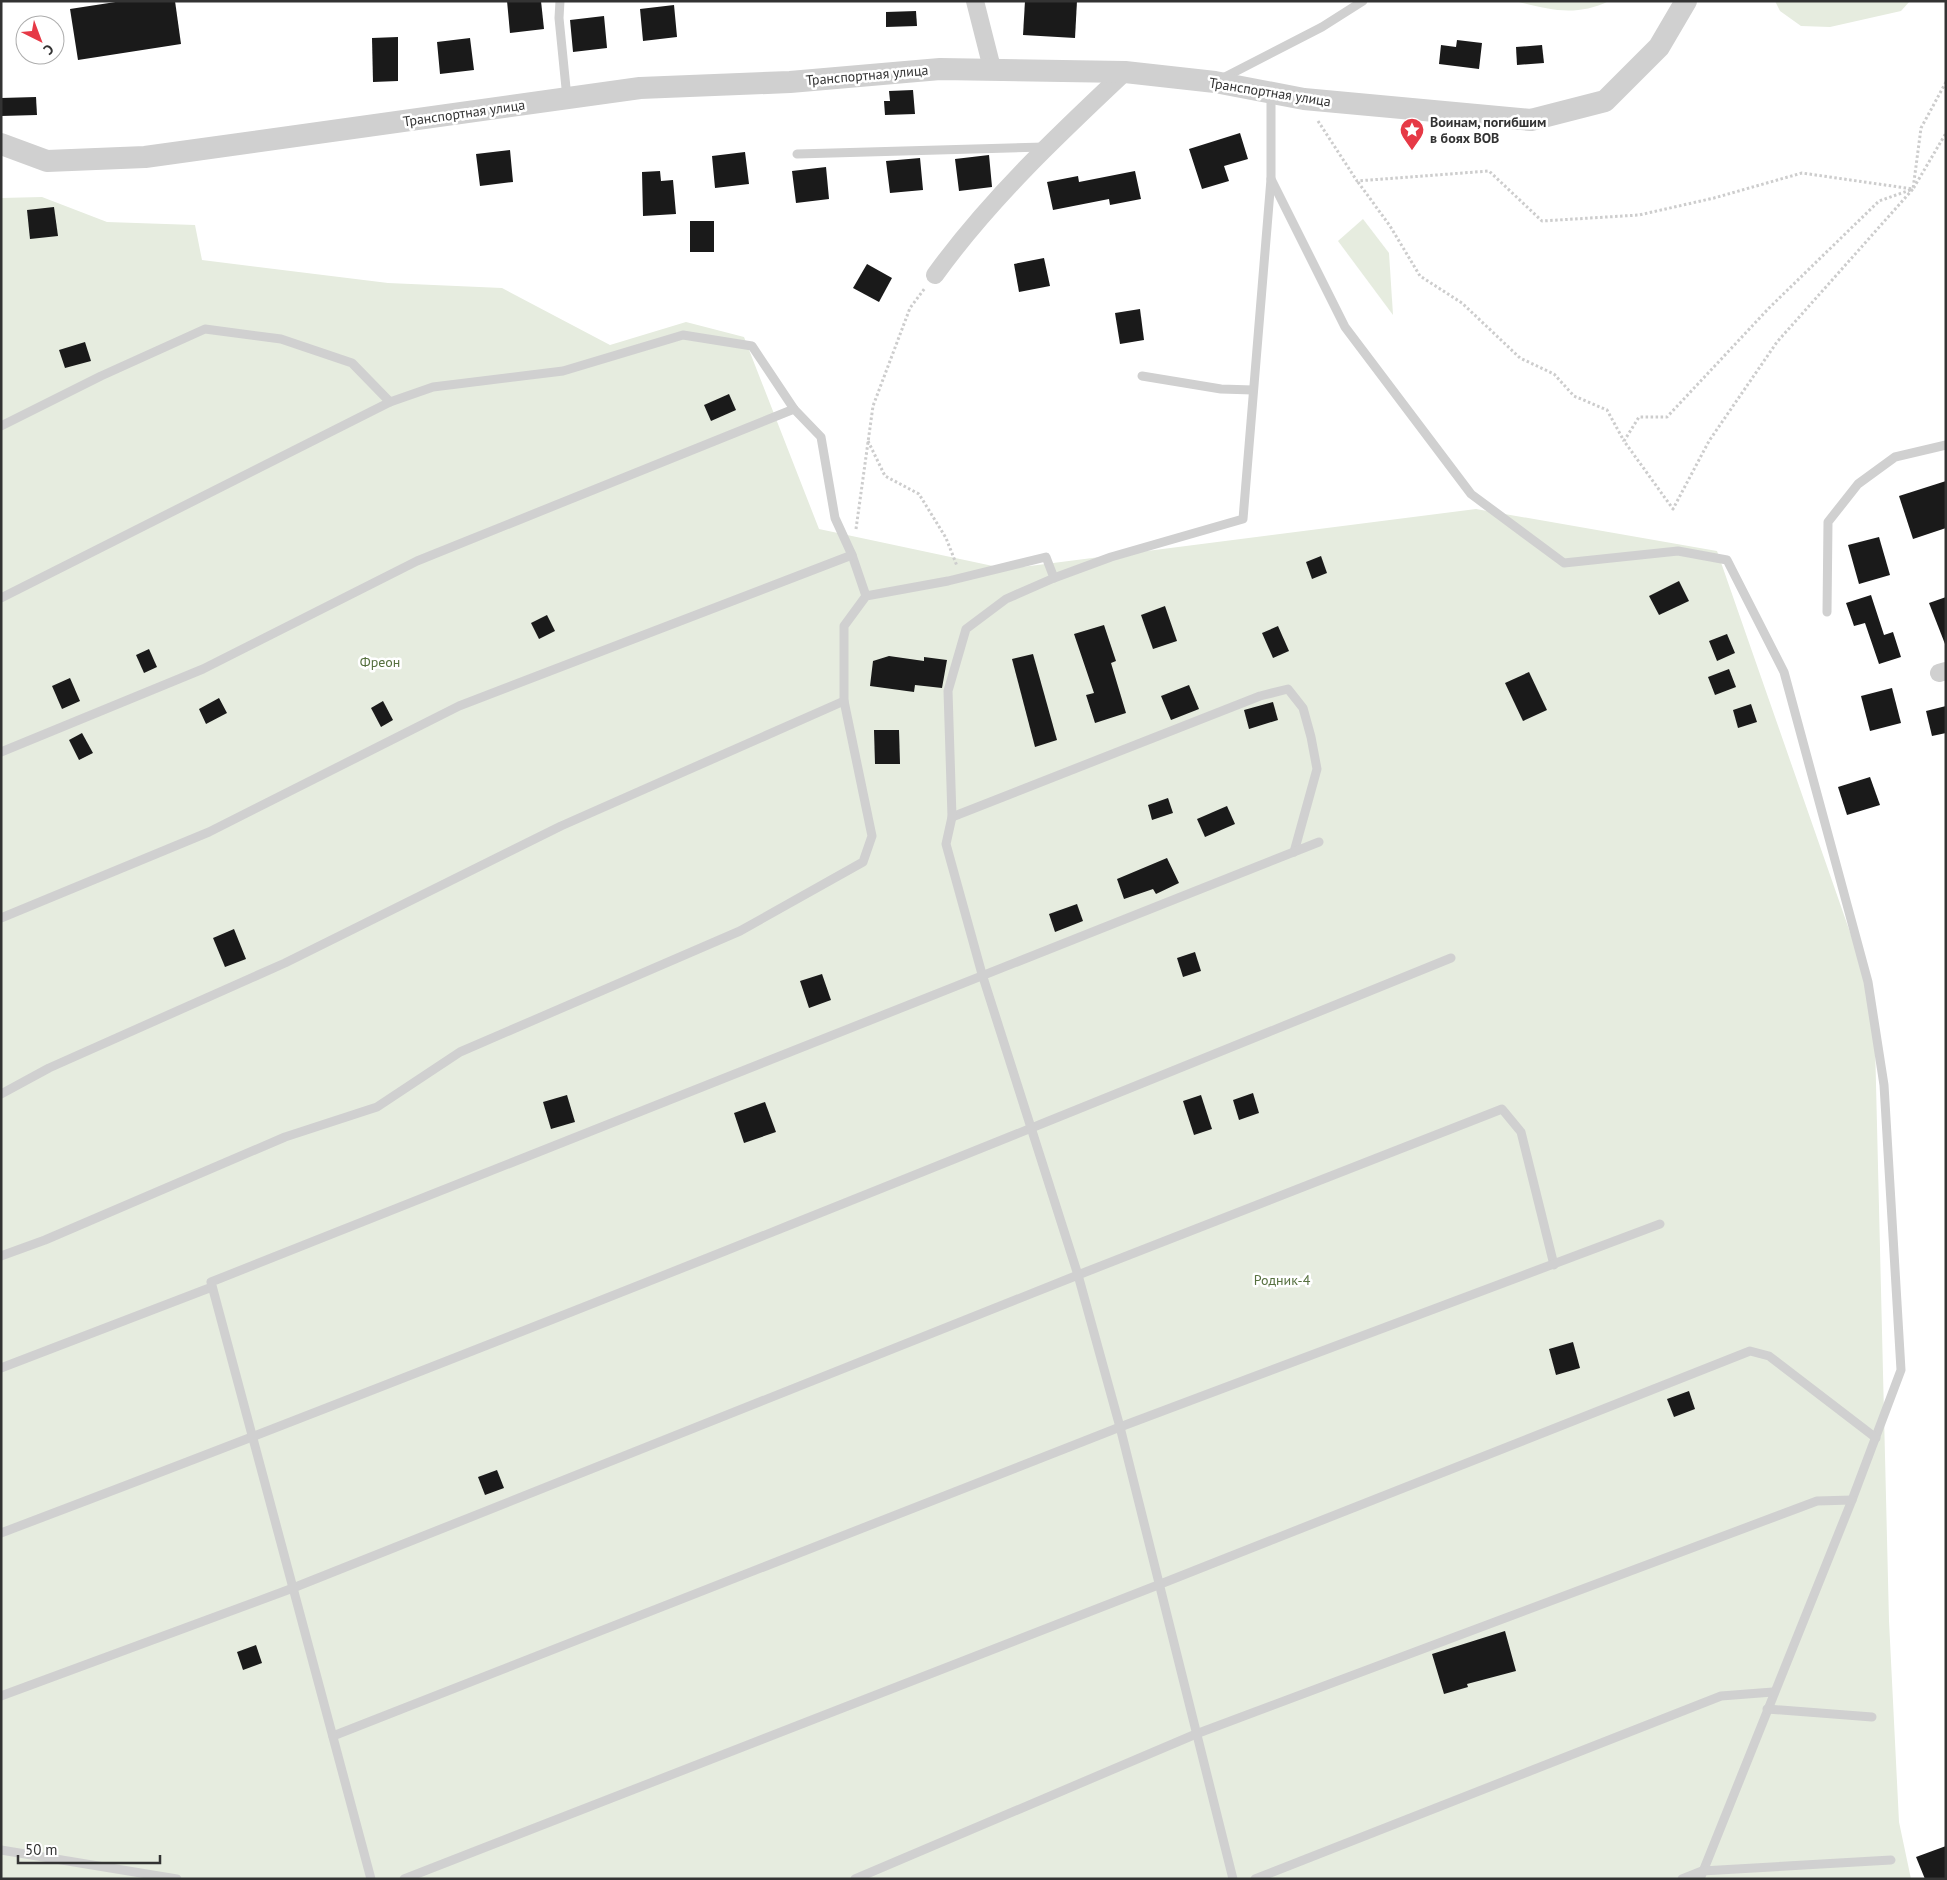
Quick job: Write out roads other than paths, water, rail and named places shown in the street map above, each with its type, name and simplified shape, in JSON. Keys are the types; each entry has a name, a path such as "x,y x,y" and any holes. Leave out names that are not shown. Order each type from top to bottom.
{"street":[{"path":"975,1 992,68"},
{"name":"Транспортная улица","path":"1,144 47,161 145,157 640,88 790,82 940,69 992,68 1125,72 1216,82 1304,99 1531,120 1605,101 1659,47 1686,1"},
{"path":"935,275 955,247 1047,147 1125,72"}],"lane":[{"path":"560,1 559,18 567,98"},
{"path":"1216,82 1322,26 1363,1"},
{"path":"1233,1879 1120,1427 1078,1275 982,974 946,844 952,817 948,691 966,629 1006,599 1054,578 1111,558 1243,519 1271,179 1271,94"},
{"path":"797,154 1047,147"},
{"path":"1271,179 1345,327 1471,494 1564,563 1678,551 1727,560 1784,672 1868,982 1884,1085 1901,1370 1852,1500 1773,1692 1701,1875"},
{"path":"1,426 101,376 205,328 281,339 352,363 390,402"},
{"path":"1,598 390,402 432,387 563,371 683,335 752,346 794,409 821,437 835,518 852,555 866,596"},
{"path":"1142,376 1221,389 1253,390"},
{"path":"1,752 203,669 417,561 794,409"},
{"path":"1828,612 1828,522 1858,484 1894,457 1946,445"},
{"path":"1,918 209,832 459,706 852,555"},
{"path":"1,1256 45,1240 285,1136 377,1107 460,1052 740,931 863,862 872,836 844,701 844,626 866,596 962,578 1046,557 1054,578"},
{"path":"952,817 1260,696 1288,689 1303,708 1317,769 1294,852"},
{"path":"1,1094 49,1068 285,963 561,826 844,701"},
{"path":"371,1879 211,1282 1318,842"},
{"path":"1,1532 252,1438 1031,1129 1451,958"},
{"path":"1,1696 293,1588 1078,1275 1502,1109 1521,1132 1554,1265"},
{"path":"333,1736 1120,1427 1660,1224"},
{"path":"1,1368 212,1287"},
{"path":"404,1879 1158,1585 1750,1351 1769,1356 1876,1438"},
{"path":"855,1879 1196,1734 1817,1501 1852,1500"},
{"path":"1255,1879 1721,1696 1773,1692"},
{"path":"1767,1709 1872,1717"},
{"path":"1,1850 177,1879"},
{"path":"1682,1879 1701,1875 1891,1860"}],"place":[{"name":"Воинам, погибшим в боях ВОВ","path":"1412,151"}],"park label":[{"name":"Фреон","path":"380,662"},
{"name":"Родник-4","path":"1282,1280"}]}
